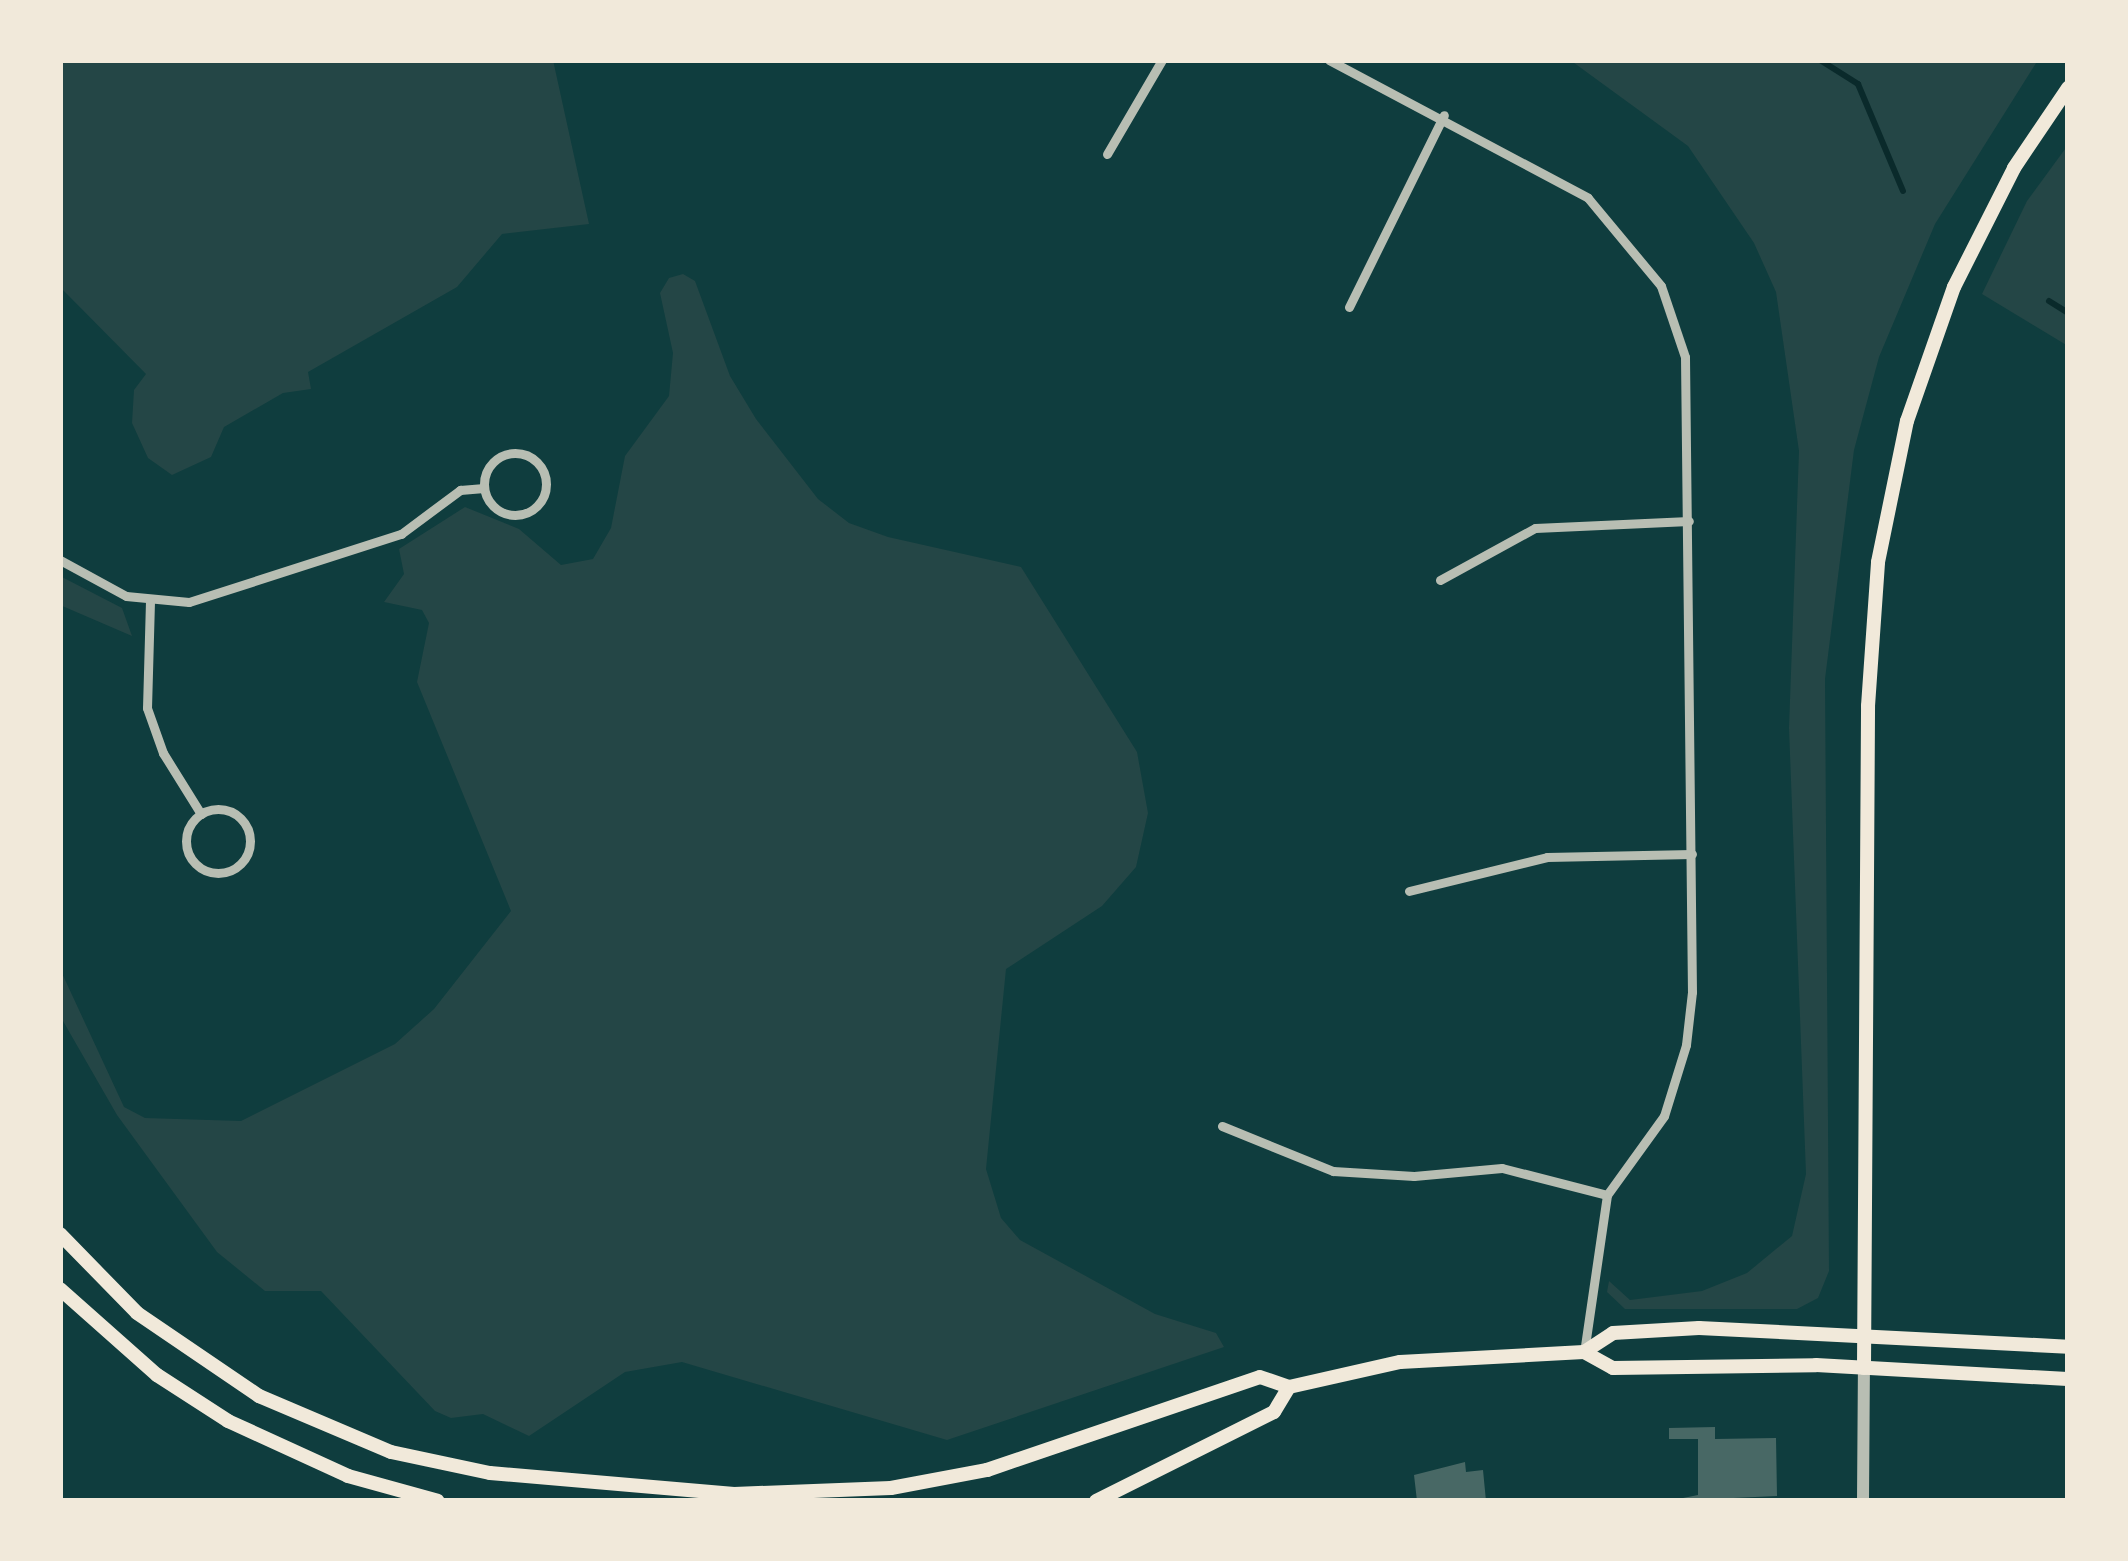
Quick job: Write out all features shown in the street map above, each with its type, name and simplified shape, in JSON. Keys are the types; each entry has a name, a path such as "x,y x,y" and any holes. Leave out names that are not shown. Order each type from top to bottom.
{"main road":[{"path":"1864,1368 1868,706 1878,562 1907,421 1954,286 2014,169 2068,88"},
{"path":"60,1234 137,1313 260,1396 357,1440 490,1474 779,1495 891,1488 987,1470 1260,1377 1289,1387 1400,1362 1584,1352 1626,1330 1863,1334 2068,1347"},
{"path":"60,1289 157,1375 228,1421 348,1476 438,1501"},
{"path":"1584,1352 1613,1369 1864,1368 2068,1379"},
{"path":"1096,1501 1274,1412 1289,1387"}],"street":[{"path":"1107,154 1162,60"},
{"path":"1328,60 1444,115 1588,198 1660,286 1685,357 1692,854 1686,1045 1664,1116 1607,1196 1584,1352"},
{"path":"1348,307 1444,115"},
{"path":"514,453 541,466 546,486 539,505 511,516 493,507 484,488 495,460 514,453"},
{"path":"60,560 105,588 150,601 232,592 291,565 401,534 460,490 484,488"},
{"path":"1440,580 1535,528 1689,521"},
{"path":"150,601 147,708 163,753 201,814"},
{"path":"223,809 241,819 250,838 237,866 218,873 191,859 186,839 201,814 223,809"},
{"path":"1408,891 1547,856 1692,854"},
{"path":"1222,1126 1333,1171 1520,1170 1607,1196"},
{"path":"1863,1501 1864,1368"}],"shaded area":[{"path":"60,60 553,60 589,224 502,234 457,287 308,372 311,389 283,393 224,427 211,457 172,475 148,458 132,423 134,390 146,374 60,287"},
{"path":"1570,60 2038,60 1935,224 1879,357 1854,450 1825,679 1829,1271 1818,1298 1797,1309 1625,1309 1607,1292 1609,1281 1630,1300 1702,1291 1747,1273 1792,1236 1806,1174 1789,728 1799,451 1776,292 1754,243 1688,146"},
{"path":"2068,145 2068,346 1982,294 2027,201"},
{"path":"683,274 695,281 730,376 756,419 818,499 849,523 888,537 1021,567 1137,752 1148,813 1136,867 1102,906 1006,969 986,1169 1001,1218 1020,1240 1155,1314 1216,1333 1224,1347 947,1440 682,1362 625,1372 529,1436 483,1414 451,1418 435,1411 321,1291 265,1291 217,1252 117,1115 63,1021 60,969 124,1107 145,1118 241,1121 395,1044 434,1009 511,911 417,682 429,623 422,610 384,602 404,574 399,549 465,507 519,529 561,565 593,559 611,528 625,456 669,396 673,353 660,293 669,278"},
{"path":"60,576 122,608 132,636 60,605"}],"building":[{"path":"1715,1427 1715,1439 1776,1438 1777,1496 1668,1501 1698,1495 1698,1439 1669,1439 1669,1428"},
{"path":"1465,1462 1466,1472 1483,1470 1486,1501 1417,1501 1414,1475"}],"waterway":[{"path":"1820,60 1858,84 1903,191"},
{"path":"2049,301 2068,313"}]}
